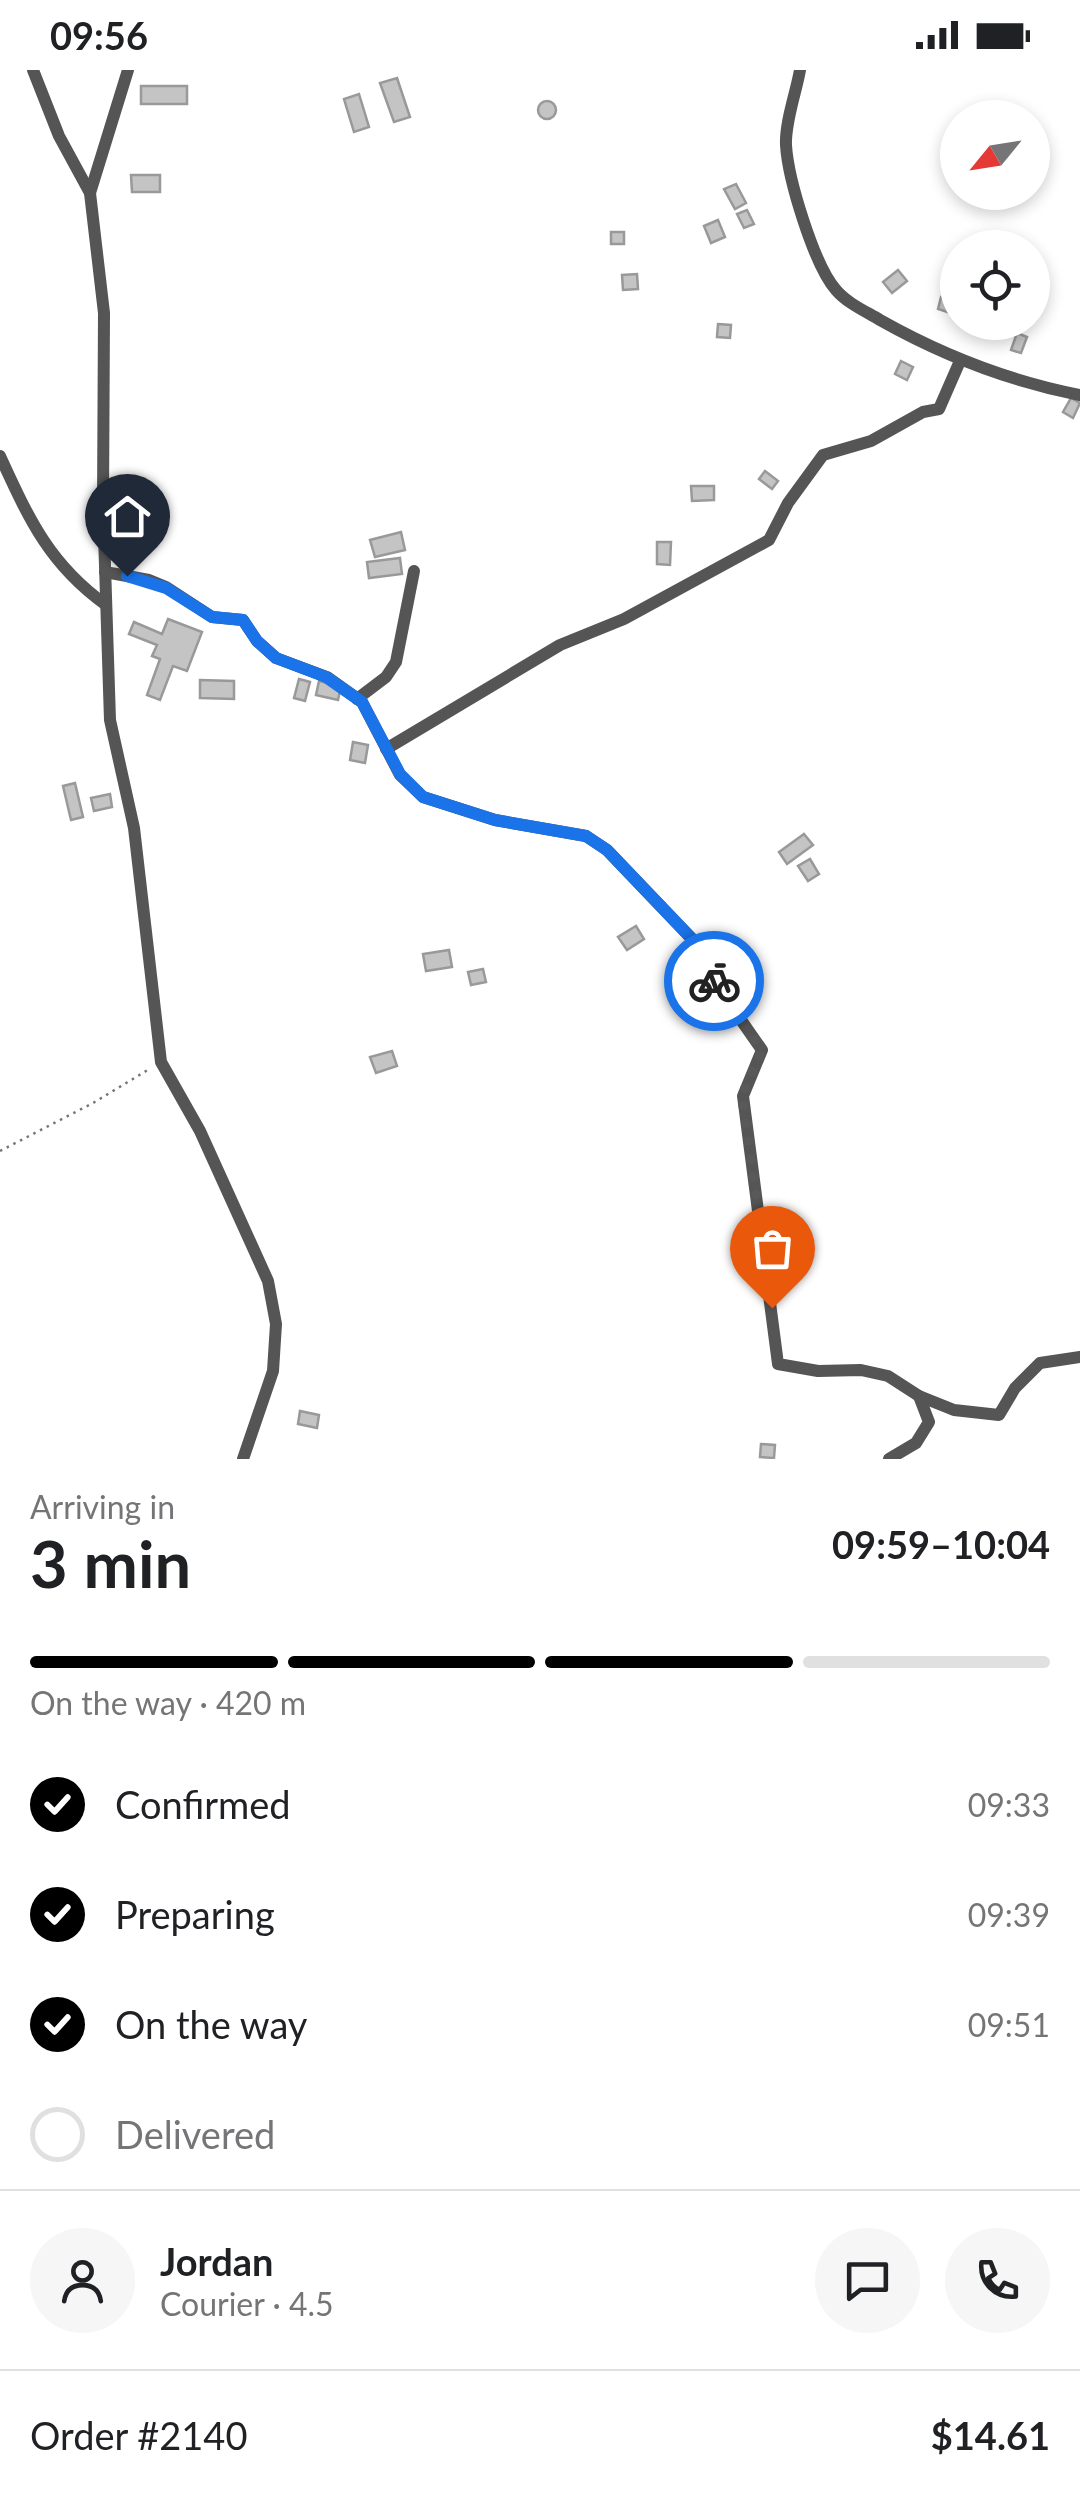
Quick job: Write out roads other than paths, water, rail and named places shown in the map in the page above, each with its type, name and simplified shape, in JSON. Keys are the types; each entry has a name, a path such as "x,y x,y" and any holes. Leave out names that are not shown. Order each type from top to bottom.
{"street":[{"path":"32,70 58,136 90,194 104,313 110,720 134,828 161,1062 200,1131 268,1282 276,1324 273,1370 243,1459"},
{"path":"90,194 128,70"},
{"path":"800,70 786,144 800,207 822,271 837,291 919,342 960,360 1026,385 1080,396"},
{"path":"386,749 560,646 624,619 769,540 788,503 823,456 871,441 924,412 939,409 960,360"},
{"path":"0,456 29,520 75,583 106,605"},
{"path":"357,699 386,678 396,662 414,571"},
{"path":"105,572 149,580 212,617 243,620 257,641 276,658 326,677 357,699 400,774 423,797 495,820 586,836 607,850 693,940 700,960 762,1050 742,1096 778,1364 818,1372 861,1370 888,1376 919,1396 954,1410 999,1415 1015,1388 1040,1362 1080,1357"},
{"path":"890,1459 916,1443 929,1422 919,1396"}]}
